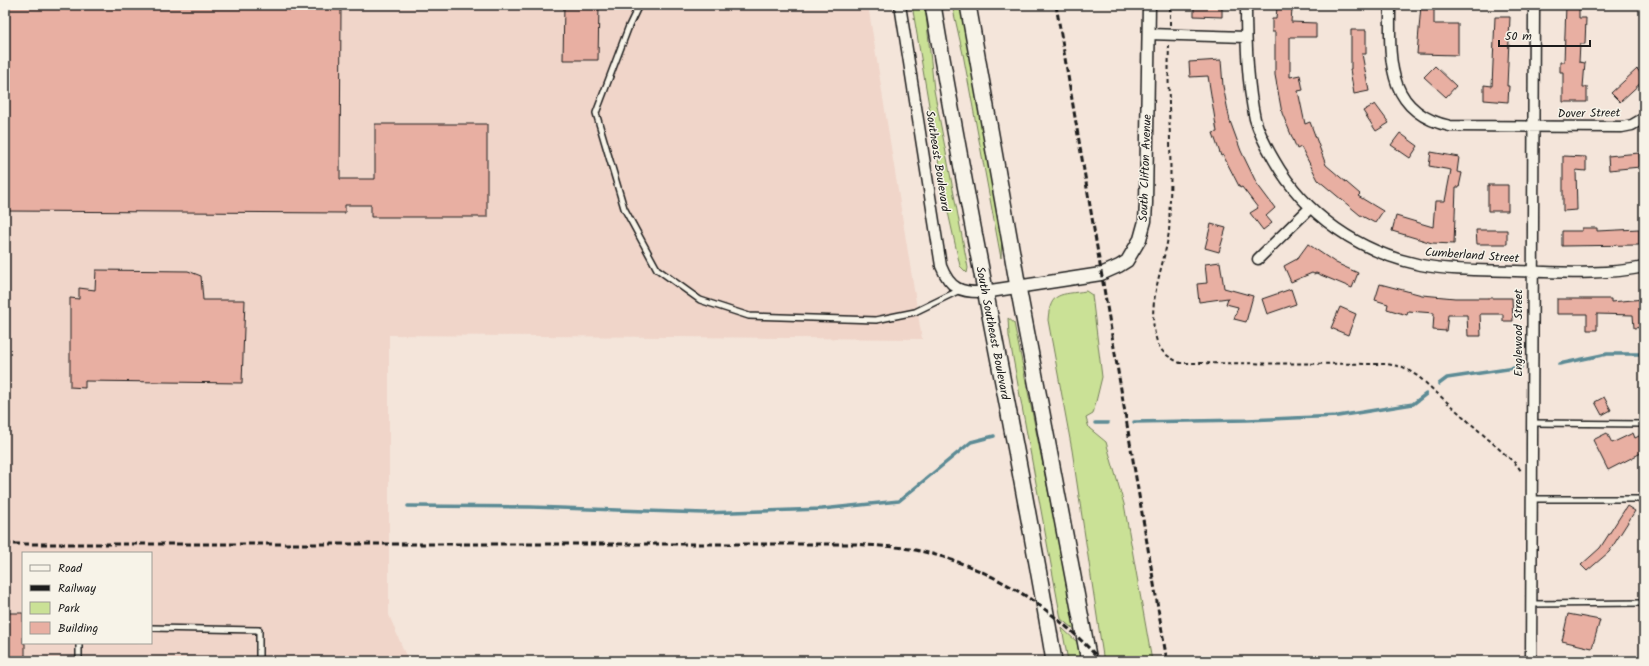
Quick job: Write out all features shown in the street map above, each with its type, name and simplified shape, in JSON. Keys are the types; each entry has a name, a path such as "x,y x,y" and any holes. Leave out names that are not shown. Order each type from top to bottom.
{"main road":[{"name":"South Southeast Boulevard","path":"933,5 952,121 984,292 1023,480 1054,661"},
{"path":"968,5 986,114 1089,661"}],"street":[{"name":"Southeast Boulevard","path":"900,5 941,266 945,277 960,290"},
{"name":"South Clifton Avenue","path":"984,292 1101,274 1127,261 1134,250 1140,239 1145,215 1148,5"},
{"name":"Cumberland Street","path":"1246,5 1248,76 1259,130 1280,172 1310,208 1341,232 1364,246 1403,261 1443,268 1609,272 1644,267"},
{"name":"Dover Street","path":"1390,5 1390,48 1393,75 1402,96 1410,106 1421,116 1435,123 1450,126 1622,127 1632,125 1644,118"},
{"name":"Englewood Street","path":"1531,661 1534,5"},
{"path":"1148,34 1246,37"},
{"path":"1258,259 1310,208"},
{"path":"960,290 969,292 984,292"}],"lane":[{"path":"638,5 596,113 624,208 657,269 700,300 749,316 876,320 915,312 960,290"},
{"path":"1531,423 1644,424"},
{"path":"1531,499 1644,499"},
{"path":"1531,604 1644,603"},
{"path":"152,628 259,630 259,661"},
{"path":"79,644 79,661"}],"path":[{"path":"1170,5 1169,231 1160,264 1154,309 1155,333 1160,348 1166,356 1180,363 1387,364 1403,367 1419,377 1506,454 1517,465 1523,476"}],"shaded area":[{"path":"5,5 868,5 922,339 389,335 389,615 408,661 5,661"}],"green space":[{"path":"912,5 925,5 934,90 968,268 967,273 960,266 944,194"},
{"path":"952,5 961,5 1002,238 1001,258 963,54"},
{"path":"1086,291 1092,295 1102,377 1093,414 1086,418 1089,428 1106,442 1124,504 1152,661 1107,661 1103,656 1072,450 1048,320 1051,304 1054,299 1064,294"},
{"path":"1008,318 1014,323 1077,632 1061,619 1009,336"},
{"path":"1062,628 1077,642 1081,661 1068,661"}],"building":[{"path":"5,5 341,5 340,179 375,179 375,124 487,124 487,217 371,217 371,205 345,205 345,213 5,211"},
{"path":"564,5 599,5 598,60 563,60"},
{"path":"1194,5 1222,5 1222,17 1194,16"},
{"path":"1421,5 1434,5 1434,24 1458,24 1458,55 1417,54"},
{"path":"1566,5 1579,5 1579,18 1586,18 1585,44 1580,44 1579,62 1585,63 1583,87 1587,87 1587,102 1563,102 1563,72 1560,72 1560,62 1564,62"},
{"path":"1277,7 1292,8 1291,22 1316,23 1316,37 1290,37 1290,77 1300,75 1303,90 1298,91 1305,124 1310,122 1326,165 1360,194 1358,196 1383,211 1375,223 1360,215 1318,180 1301,147 1297,149 1282,113 1275,75 1275,32 1272,32 1272,19 1276,19"},
{"path":"1495,17 1510,17 1507,86 1509,86 1508,102 1484,100 1484,85 1492,86"},
{"path":"1351,30 1366,30 1366,54 1362,54 1369,91 1354,94 1350,69"},
{"path":"1221,60 1223,86 1230,121 1241,151 1257,184 1275,208 1266,216 1272,223 1263,230 1250,213 1258,208 1242,187 1240,188 1223,155 1221,156 1213,133 1217,132 1208,76 1190,77 1189,62"},
{"path":"1435,66 1456,86 1446,97 1424,77"},
{"path":"1637,69 1644,77 1644,80 1620,102 1611,93"},
{"path":"1375,104 1389,123 1376,131 1363,111"},
{"path":"1400,133 1418,146 1410,158 1391,145"},
{"path":"1431,152 1459,157 1457,172 1462,173 1459,187 1456,187 1454,244 1432,243 1392,231 1396,216 1433,227 1435,201 1445,201 1451,170 1429,166"},
{"path":"1639,153 1640,167 1609,170 1608,156"},
{"path":"1563,156 1586,157 1586,171 1576,170 1577,210 1563,211"},
{"path":"1488,185 1508,185 1508,211 1488,211"},
{"path":"1211,224 1226,228 1219,252 1205,248"},
{"path":"1582,228 1597,228 1597,231 1639,229 1639,245 1562,246 1562,231 1582,231"},
{"path":"1476,230 1507,230 1507,244 1477,244"},
{"path":"1308,244 1336,263 1358,273 1352,288 1316,273 1312,273 1291,282 1284,266 1297,259"},
{"path":"1220,262 1224,288 1253,296 1246,322 1234,319 1238,307 1226,304 1228,298 1199,302 1197,284 1207,283 1205,264"},
{"path":"96,270 188,271 201,276 203,300 245,300 242,383 85,381 85,388 70,387 70,298 79,299 79,288 95,290"},
{"path":"1380,284 1422,295 1455,298 1512,298 1513,321 1503,321 1503,314 1480,314 1481,336 1468,336 1467,315 1448,315 1446,331 1433,330 1434,313 1408,311 1407,315 1387,309 1388,304 1375,300"},
{"path":"1291,289 1296,304 1267,314 1262,299"},
{"path":"1557,299 1611,299 1611,302 1644,299 1644,327 1634,328 1633,315 1597,314 1597,330 1587,330 1587,314 1557,314"},
{"path":"1340,307 1356,314 1348,335 1331,328"},
{"path":"1604,397 1611,410 1602,415 1595,402"},
{"path":"1607,433 1612,443 1633,433 1635,438 1641,435 1644,441 1644,446 1640,448 1643,452 1608,470 1593,440"},
{"path":"1627,506 1635,511 1609,552 1587,571 1581,565 1600,548"},
{"path":"5,613 22,613 22,644 25,644 25,661 5,661"},
{"path":"1568,614 1600,620 1592,648 1562,641"}],"waterway":[{"path":"1559,364 1607,354 1644,354"},
{"path":"1439,384 1447,378 1521,367"},
{"path":"1134,422 1247,420 1338,416 1413,404 1426,394"},
{"path":"1095,423 1108,423"},
{"path":"408,506 531,507 704,513 822,509 899,501 971,442 994,436"}],"railway":[{"path":"1056,5 1167,661"},
{"path":"5,544 856,544 897,547 938,556 964,565 1015,589 1061,622 1101,661"}]}
